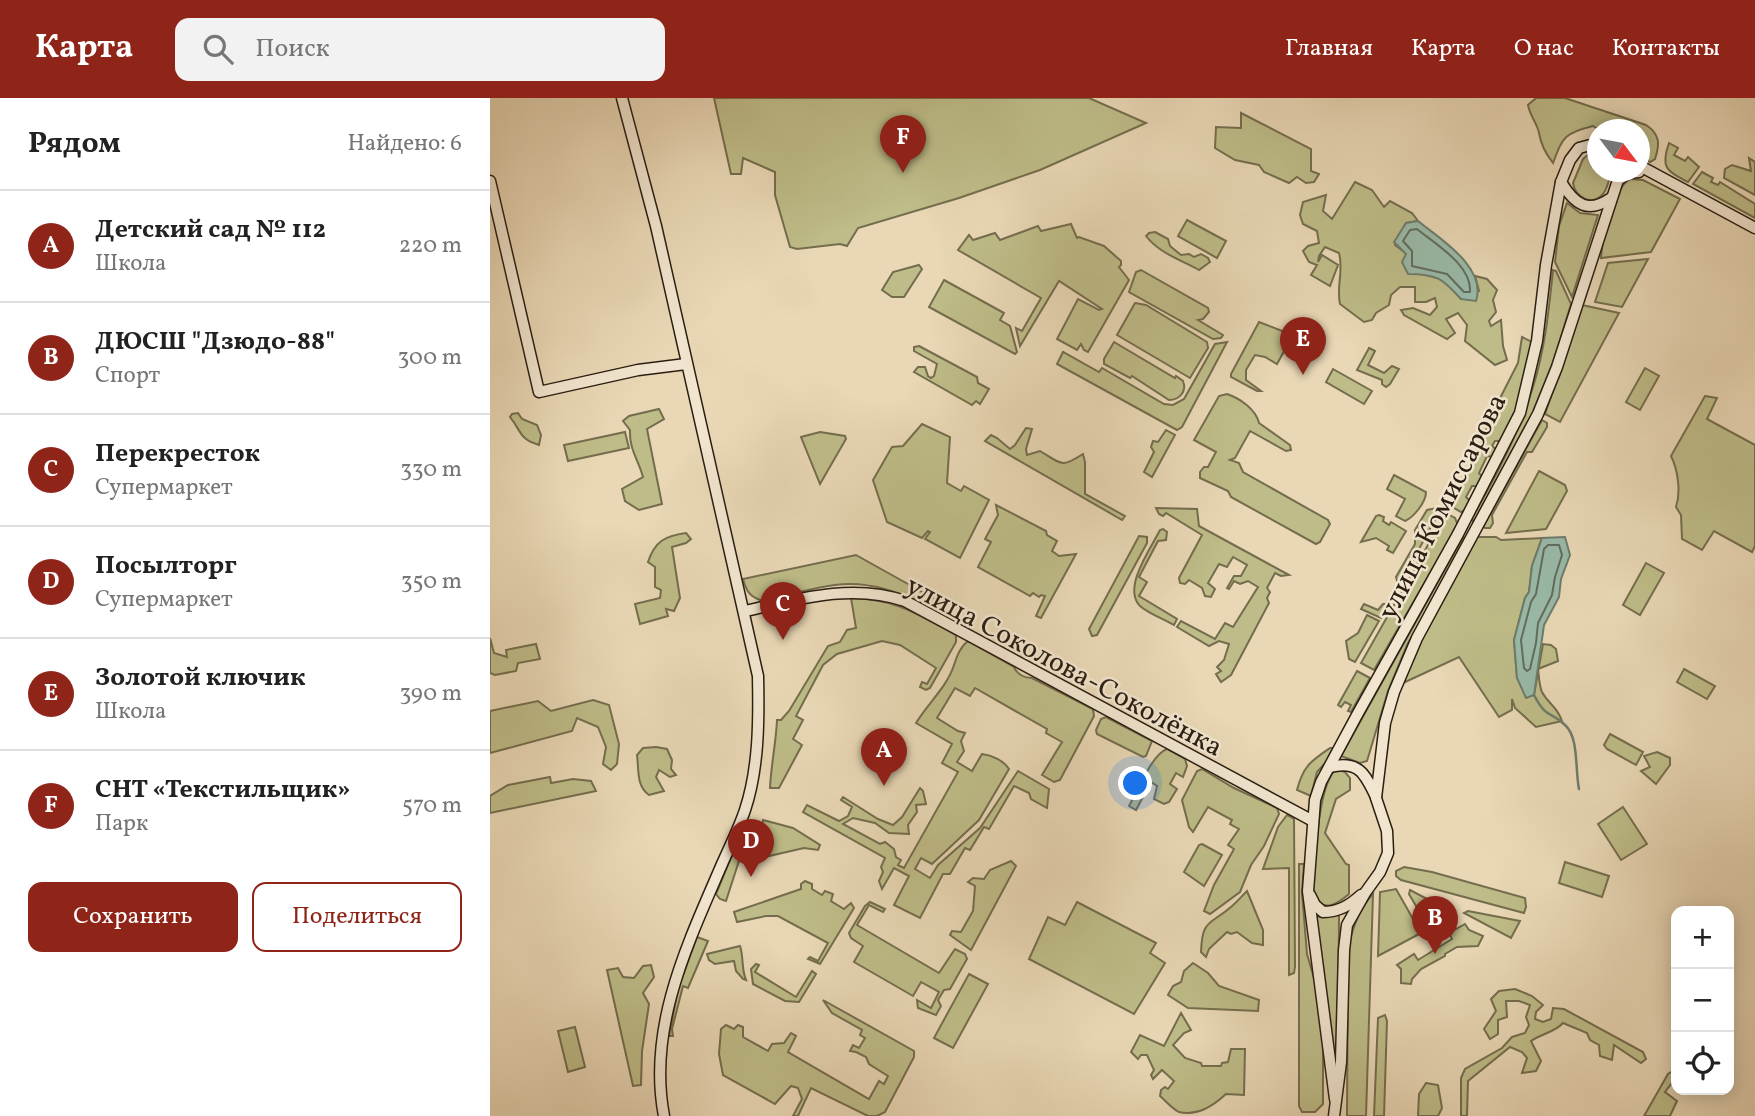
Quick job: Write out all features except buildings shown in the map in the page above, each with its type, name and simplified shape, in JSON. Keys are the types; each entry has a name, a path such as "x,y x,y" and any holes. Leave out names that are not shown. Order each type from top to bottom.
{"main road":[{"path":"622,98 656,226 758,676 755,757 745,809 693,932 669,1002 662,1040 660,1079 664,1116"},
{"name":"улица Комиссарова","path":"1335,1099 1308,891 1315,800 1330,767 1458,534 1520,413 1537,341 1546,265 1561,182 1570,160 1579,148 1587,146"},
{"path":"1650,175 1755,228"},
{"path":"490,181 539,393 638,370 686,365"},
{"path":"1561,182 1568,194 1582,206 1600,206 1612,198"},
{"name":"улица Комиссарова","path":"1334,1116 1341,1062 1347,925 1365,892 1380,872 1388,853 1387,831 1376,798 1385,723 1405,665 1422,627 1538,414 1557,367 1617,182"},
{"name":"улица Соколова-Соколёнка","path":"745,611 839,592 862,591 905,601 1313,821"},
{"path":"1330,767 1344,764 1359,769 1376,798"},
{"name":"улица Комиссарова","path":"1308,891 1315,905 1323,912 1333,912 1350,904 1365,892"}],"shaded area":[{"path":"714,98 1089,98 1146,123 1040,170 858,228 847,246 840,244 797,249 790,247 775,195 775,172 743,158 741,174 731,174"},
{"path":"1536,98 1565,98 1628,119 1587,119 1587,128 1566,137 1553,163 1544,149 1528,105"},
{"path":"1241,113 1311,149 1311,171 1319,174 1314,182 1306,183 1297,177 1289,183 1264,172 1259,165 1235,160 1215,148 1216,127 1241,128"},
{"path":"1650,128 1658,140 1655,159 1650,162"},
{"path":"1669,143 1678,148 1674,155 1685,161 1688,157 1699,167 1688,182 1667,168 1665,158"},
{"path":"1587,156 1587,182 1608,182 1603,194 1594,200 1580,196 1574,188 1573,183"},
{"path":"1749,158 1755,162 1755,195 1724,178 1725,169 1732,165 1751,171"},
{"path":"1702,172 1713,178 1711,182 1718,185 1720,182 1755,204 1755,218 1693,184"},
{"path":"1355,182 1372,190 1384,207 1390,201 1412,213 1418,221 1406,223 1395,245 1407,254 1422,274 1444,280 1461,299 1479,291 1475,276 1487,279 1497,290 1493,300 1496,312 1489,321 1491,326 1501,320 1507,360 1495,365 1465,341 1467,325 1458,313 1446,319 1455,333 1447,339 1404,315 1401,310 1413,308 1430,315 1437,307 1435,298 1426,302 1415,302 1415,287 1400,287 1391,295 1389,305 1376,313 1372,320 1364,322 1340,304 1339,253 1325,247 1319,256 1318,262 1322,255 1338,265 1330,286 1311,275 1317,265 1309,262 1303,251 1308,246 1319,243 1317,231 1303,224 1300,215 1303,202 1326,195 1323,211 1332,219"},
{"path":"1626,182 1647,182 1680,199 1651,252 1601,258 1606,228 1618,193"},
{"path":"1567,203 1580,213 1598,215 1572,297 1555,262 1559,226"},
{"path":"1187,220 1226,241 1217,258 1178,236"},
{"path":"1071,224 1077,238 1104,246 1121,261 1119,267 1129,280 1088,352 1081,344 1077,350 1057,339 1078,299 1102,309 1059,281 1020,346 1016,328 1022,331 1041,298 958,250 969,235 973,240 995,233 1000,240 1038,226 1041,231"},
{"path":"1155,232 1168,239 1170,246 1181,255 1189,254 1194,257 1201,254 1210,262 1199,270 1171,256 1146,236"},
{"path":"1648,259 1622,307 1595,302 1608,263"},
{"path":"919,265 922,269 904,297 892,297 882,290 893,272"},
{"path":"1141,270 1208,308 1209,312 1203,319 1198,320 1223,335 1221,338 1213,339 1129,292 1136,272"},
{"path":"1553,270 1556,271 1571,304 1552,366 1533,414 1476,520 1473,521 1472,518 1514,438 1533,387 1544,344"},
{"path":"944,280 1004,313 1000,320 1010,326 1017,352 1015,354 929,307"},
{"path":"1135,303 1146,305 1207,342 1208,348 1190,378 1117,335"},
{"path":"1582,305 1619,313 1560,422 1545,414"},
{"path":"1259,322 1293,335 1277,364 1255,355 1246,370 1246,380 1261,391 1257,391 1231,377 1231,374"},
{"path":"1522,337 1532,342 1519,404 1501,441 1495,441 1492,446 1497,450 1494,457 1487,456 1479,473 1483,478 1479,486 1472,486 1466,497 1471,502 1467,509 1461,512 1449,505 1474,459 1518,363"},
{"path":"1114,342 1183,381 1182,394 1169,400 1132,376 1130,378 1104,364"},
{"path":"1227,342 1182,427 1177,430 1057,364 1063,352 1099,372 1102,368 1164,404 1173,405 1184,399 1215,344"},
{"path":"919,346 977,377 978,383 989,389 980,404 976,401 972,405 914,372 918,367 925,367 931,378 937,364 914,351 914,347"},
{"path":"1369,348 1375,351 1368,365 1384,373 1392,366 1399,369 1386,387 1382,380 1357,370"},
{"path":"1645,368 1659,376 1640,410 1626,402"},
{"path":"1333,369 1372,391 1364,404 1326,382"},
{"path":"1227,394 1246,405 1259,423 1290,445 1291,450 1286,451 1250,431 1235,458 1230,460 1239,463 1243,472 1328,520 1330,524 1320,542 1316,544 1231,497 1228,491 1200,478 1200,472 1204,467 1208,467 1216,452 1194,440 1219,396"},
{"path":"1705,396 1717,398 1707,419 1755,445 1755,546 1752,552 1714,531 1702,550 1682,539 1681,515 1676,507 1678,481 1671,456"},
{"path":"659,409 664,419 647,429 662,504 639,510 625,501 622,489 643,477 632,448 630,430 623,421 629,416"},
{"path":"518,413 522,419 537,425 541,435 539,445 524,437 510,417"},
{"path":"1542,420 1547,423 1547,427 1532,452 1527,452 1492,515 1493,523 1490,528 1485,528 1483,526"},
{"path":"922,424 950,437 947,483 961,491 964,486 989,500 960,558 925,539 930,532 928,531 922,538 887,522 873,480 892,447 903,446"},
{"path":"1026,428 1032,429 1026,449 1027,455 1040,451 1066,463 1083,454 1085,494 1125,516 1122,520 985,441 991,435 1010,449"},
{"path":"1166,430 1175,435 1152,477 1144,472 1154,452 1151,447 1153,441 1158,442"},
{"path":"625,432 629,448 568,461 564,445"},
{"path":"820,432 845,436 846,439 820,484 801,437"},
{"path":"1539,471 1565,485 1567,491 1546,529 1506,533"},
{"path":"1394,475 1426,492 1419,509 1405,521 1396,516 1405,499 1387,489"},
{"path":"996,505 1046,531 1047,535 1057,541 1052,551 1059,556 1076,554 1041,618 1036,616 1045,596 1039,597 1033,593 1030,596 978,567 991,542 985,539 998,515"},
{"path":"1156,508 1197,509 1199,526 1289,575 1281,576 1275,573 1267,588 1270,592 1267,598 1269,603 1231,675 1221,682 1216,674 1221,671 1217,667 1224,660 1229,644 1219,641 1209,646 1177,627 1181,621 1215,639 1225,623 1233,627 1258,587 1248,581 1240,584 1234,581 1229,589 1227,588 1234,576 1241,576 1247,565 1233,557 1227,567 1219,564 1208,583 1215,589 1211,597 1205,596 1202,588 1189,580 1185,584 1180,583 1179,578 1202,535 1166,513 1163,516 1159,514"},
{"path":"1441,509 1381,618 1361,609 1364,604 1378,610 1386,604 1398,584 1396,577 1415,544 1415,530 1427,510"},
{"path":"1446,513 1455,518 1458,525 1374,670 1361,663"},
{"path":"1379,515 1384,517 1383,521 1389,525 1391,522 1406,531 1393,553 1387,550 1389,546 1376,538 1361,542"},
{"path":"1163,529 1167,532 1166,540 1158,541 1139,577 1147,582 1139,596 1177,619 1174,625 1144,609 1135,598 1134,589 1140,568"},
{"path":"686,533 691,539 672,547 680,598 674,611 666,609 668,616 640,624 635,604 660,598 661,590 655,587 655,567 648,562 654,549 672,536"},
{"path":"1139,536 1147,537 1147,543 1097,635 1092,636 1089,629"},
{"path":"1463,537 1467,539 1407,645 1388,691 1367,761 1360,763 1341,756"},
{"path":"1477,537 1496,537 1501,540 1542,538 1532,566 1529,592 1514,640 1517,678 1534,695 1538,671 1542,692 1562,721 1536,727 1515,708 1512,699 1512,710 1499,717 1459,657 1403,683 1411,659"},
{"path":"856,555 942,603 934,609 886,589 848,584 760,600 748,592 743,579"},
{"path":"1646,563 1664,573 1640,615 1623,605"},
{"path":"851,598 881,601 906,609 956,635 956,642 930,688 926,690 920,687 922,682 927,684 936,668 900,645 882,641 837,654 823,665 796,716 803,720 793,739 802,745 779,788 770,788 777,720 781,720 789,711 828,646 840,642 847,630 856,628"},
{"path":"1367,615 1379,621 1355,662 1349,659 1346,641 1358,633"},
{"path":"490,638 494,653 507,657 506,650 536,644 540,659 518,663 516,671 495,675 490,673"},
{"path":"968,641 1014,667 1021,675 1093,709 1094,716 1060,780 1054,782 1042,775 1062,742 1046,733 1047,729 975,688 970,696 955,688 937,718 965,733 961,741 964,751 957,762 972,771 982,754 997,759 1009,769 979,820 932,864 921,858 915,869 930,878 938,865 980,828 1018,771 1049,789 1047,808 1031,799 1029,793 1014,786 989,829 984,827 970,850 965,848 950,874 943,874 920,918 894,905 909,876 894,868 882,889 879,881 885,858 803,812 807,805 839,821 848,816 852,807 841,800 843,797 893,825 902,817 920,788 926,804 916,805 917,812 908,825 909,834 889,833 875,823 853,818 843,824 880,844 885,842 894,849 896,857 901,860 898,865 904,868 958,772 942,763 952,744 916,723 947,681 959,652"},
{"path":"1543,644 1551,645 1556,649 1558,661 1539,669"},
{"path":"1684,669 1715,686 1707,699 1677,682"},
{"path":"1357,671 1370,678 1351,712 1348,711 1351,705 1345,702 1341,707 1338,705"},
{"path":"593,700 609,705 619,744 617,764 611,770 603,764 606,747 598,727 577,718 572,731 490,753 490,711 538,701 551,711"},
{"path":"1106,717 1152,741 1146,756 1143,757 1097,734 1101,719"},
{"path":"1610,734 1643,752 1636,765 1607,749 1604,745"},
{"path":"643,748 667,749 672,760 671,769 676,775 670,777 659,770 656,777 664,791 649,795 640,782 637,755"},
{"path":"1333,748 1327,761 1317,772 1311,796 1297,790 1309,765"},
{"path":"1167,749 1185,759 1187,766 1183,777 1176,773 1170,784 1177,789 1169,802 1164,804 1154,799 1157,786 1151,782 1136,810 1129,806 1150,766 1161,752"},
{"path":"1657,752 1670,758 1670,765 1656,784 1641,771 1650,767 1644,756"},
{"path":"1202,769 1277,808 1279,814 1264,846 1251,865 1240,892 1210,914 1204,911 1214,885 1234,849 1228,845 1239,829 1230,824 1232,820 1208,807 1193,832 1189,827 1182,800 1197,771"},
{"path":"1336,769 1345,772 1350,778 1350,790 1336,799 1325,833 1349,865 1349,894 1335,904 1325,905 1313,895 1316,848 1325,792"},
{"path":"550,777 551,783 573,779 591,781 596,791 490,813 490,796 508,785"},
{"path":"1623,807 1647,844 1621,860 1598,824"},
{"path":"1287,815 1294,819 1295,967 1294,973 1289,975 1289,868 1263,869 1278,827"},
{"path":"763,820 793,828 820,845 818,850 804,848 756,859"},
{"path":"743,828 749,830 726,901 716,894"},
{"path":"1202,844 1222,855 1204,886 1184,872"},
{"path":"1011,861 1016,866 971,950 950,935 952,931 961,932 973,911 975,886 968,882 973,878 984,879 990,870"},
{"path":"1565,862 1609,876 1602,897 1559,883"},
{"path":"1299,864 1304,864 1302,893 1307,954 1316,985 1323,1043 1323,1104 1315,1112 1302,1112 1299,1106"},
{"path":"1404,867 1432,872 1525,898 1524,913 1401,880 1396,876 1396,871"},
{"path":"805,881 812,884 812,889 822,895 825,891 833,894 831,901 844,909 851,903 854,908 820,964 808,959 810,957 818,961 828,943 778,916 737,922 734,912 801,889 801,884"},
{"path":"1396,889 1421,933 1378,956 1380,892"},
{"path":"1410,890 1454,913 1429,928 1409,894"},
{"path":"1247,891 1263,930 1263,945 1252,943 1237,932 1227,932 1209,949 1206,957 1201,952 1205,928"},
{"path":"1373,894 1366,1116 1347,1116 1348,946 1360,912"},
{"path":"870,902 885,909 883,912 869,905 857,925 939,973 955,949 965,954 967,959 950,989 944,990 938,1000 941,1006 936,1015 918,1008 917,1000 931,1008 939,992 921,982 913,996 854,962 863,946 851,938 849,933"},
{"path":"1077,902 1156,943 1150,953 1165,963 1134,1014 1029,959 1048,917 1065,925"},
{"path":"1468,911 1520,921 1511,938 1464,913"},
{"path":"1339,915 1338,1055 1336,1057 1316,917"},
{"path":"1465,924 1469,930 1483,936 1478,946 1457,947 1421,969 1411,984 1401,983 1401,969 1397,965 1414,954 1418,960 1452,939 1449,933"},
{"path":"697,937 708,941 688,988 683,986 672,1029 673,1036 669,1036 678,989"},
{"path":"740,946 746,980 736,971 734,961 715,964 709,960 707,954"},
{"path":"1193,963 1208,973 1219,986 1259,1000 1258,1011 1188,1008 1168,995 1173,986 1181,982 1184,971"},
{"path":"756,964 759,965 755,972 796,997 812,971 816,974 799,1002 785,1001 753,984 751,969"},
{"path":"651,965 654,977 643,993 649,1004 642,1051 641,1085 633,1086 607,970 618,968 623,977 634,978 643,966"},
{"path":"969,974 988,984 953,1048 934,1038"},
{"path":"1515,989 1532,996 1543,1005 1536,1012 1535,1019 1543,1022 1551,1019 1553,1008 1564,1009 1643,1052 1646,1059 1641,1063 1614,1045 1612,1060 1600,1056 1599,1045 1590,1040 1587,1033 1563,1023 1531,1041 1541,1061 1536,1071 1522,1073 1527,1058 1522,1052 1510,1047 1468,1081 1467,1116 1461,1116 1461,1078 1465,1069 1502,1048 1512,1037 1525,1033 1529,1025 1526,1017 1530,1005 1519,1001 1506,1001 1507,1017 1498,1020 1498,1034 1490,1039 1484,1029 1496,1011 1491,999 1499,991"},
{"path":"823,1000 914,1051 914,1057 885,1112 868,1116 811,1088 798,1116 793,1116 802,1099 798,1088 791,1086 775,1104 723,1075 719,1054 721,1029 726,1025 734,1029 738,1025 743,1027 743,1037 768,1051 772,1044 784,1043 791,1033 796,1036 788,1052 869,1099 879,1081 884,1084 888,1076 869,1064 866,1057 850,1051 853,1045 859,1048 865,1038 860,1035 862,1030 832,1013"},
{"path":"1181,1013 1191,1030 1184,1033 1173,1045 1185,1058 1201,1063 1202,1066 1221,1066 1222,1063 1228,1062 1231,1049 1245,1049 1244,1095 1226,1094 1205,1109 1193,1113 1176,1111 1160,1096 1161,1090 1165,1087 1168,1089 1174,1081 1162,1070 1153,1079 1151,1075 1154,1070 1147,1055 1141,1055 1138,1059 1131,1052 1140,1035 1164,1046"},
{"path":"1385,1015 1384,1116 1374,1116 1378,1018"},
{"path":"575,1027 585,1067 568,1072 558,1031"},
{"path":"1671,1072 1671,1084 1665,1092 1677,1101 1670,1116 1644,1116"},
{"path":"1426,1083 1438,1085 1442,1108 1438,1116 1418,1116 1419,1094"}],"water":[{"path":"1418,221 1449,245 1468,265 1478,289 1476,301 1461,299 1449,286 1433,276 1408,274 1402,262 1406,254 1394,242 1406,223"},
{"path":"1565,537 1570,555 1561,579 1559,597 1544,625 1534,695 1526,698 1517,678 1514,640 1529,592 1532,566 1542,538"}],"waterway":[{"path":"1534,695 1546,712 1560,720 1573,737 1579,789"}],"place":[{"name":"СНТ «Текстильщик»","path":"903,173"},
{"name":"Золотой ключик","path":"1303,375"},
{"name":"Перекресток","path":"783,640"},
{"name":"Детский сад № 112","path":"884,786"},
{"name":"Посылторг","path":"751,877"},
{"name":"ДЮСШ \"Дзюдо-88\"","path":"1435,954"}]}
